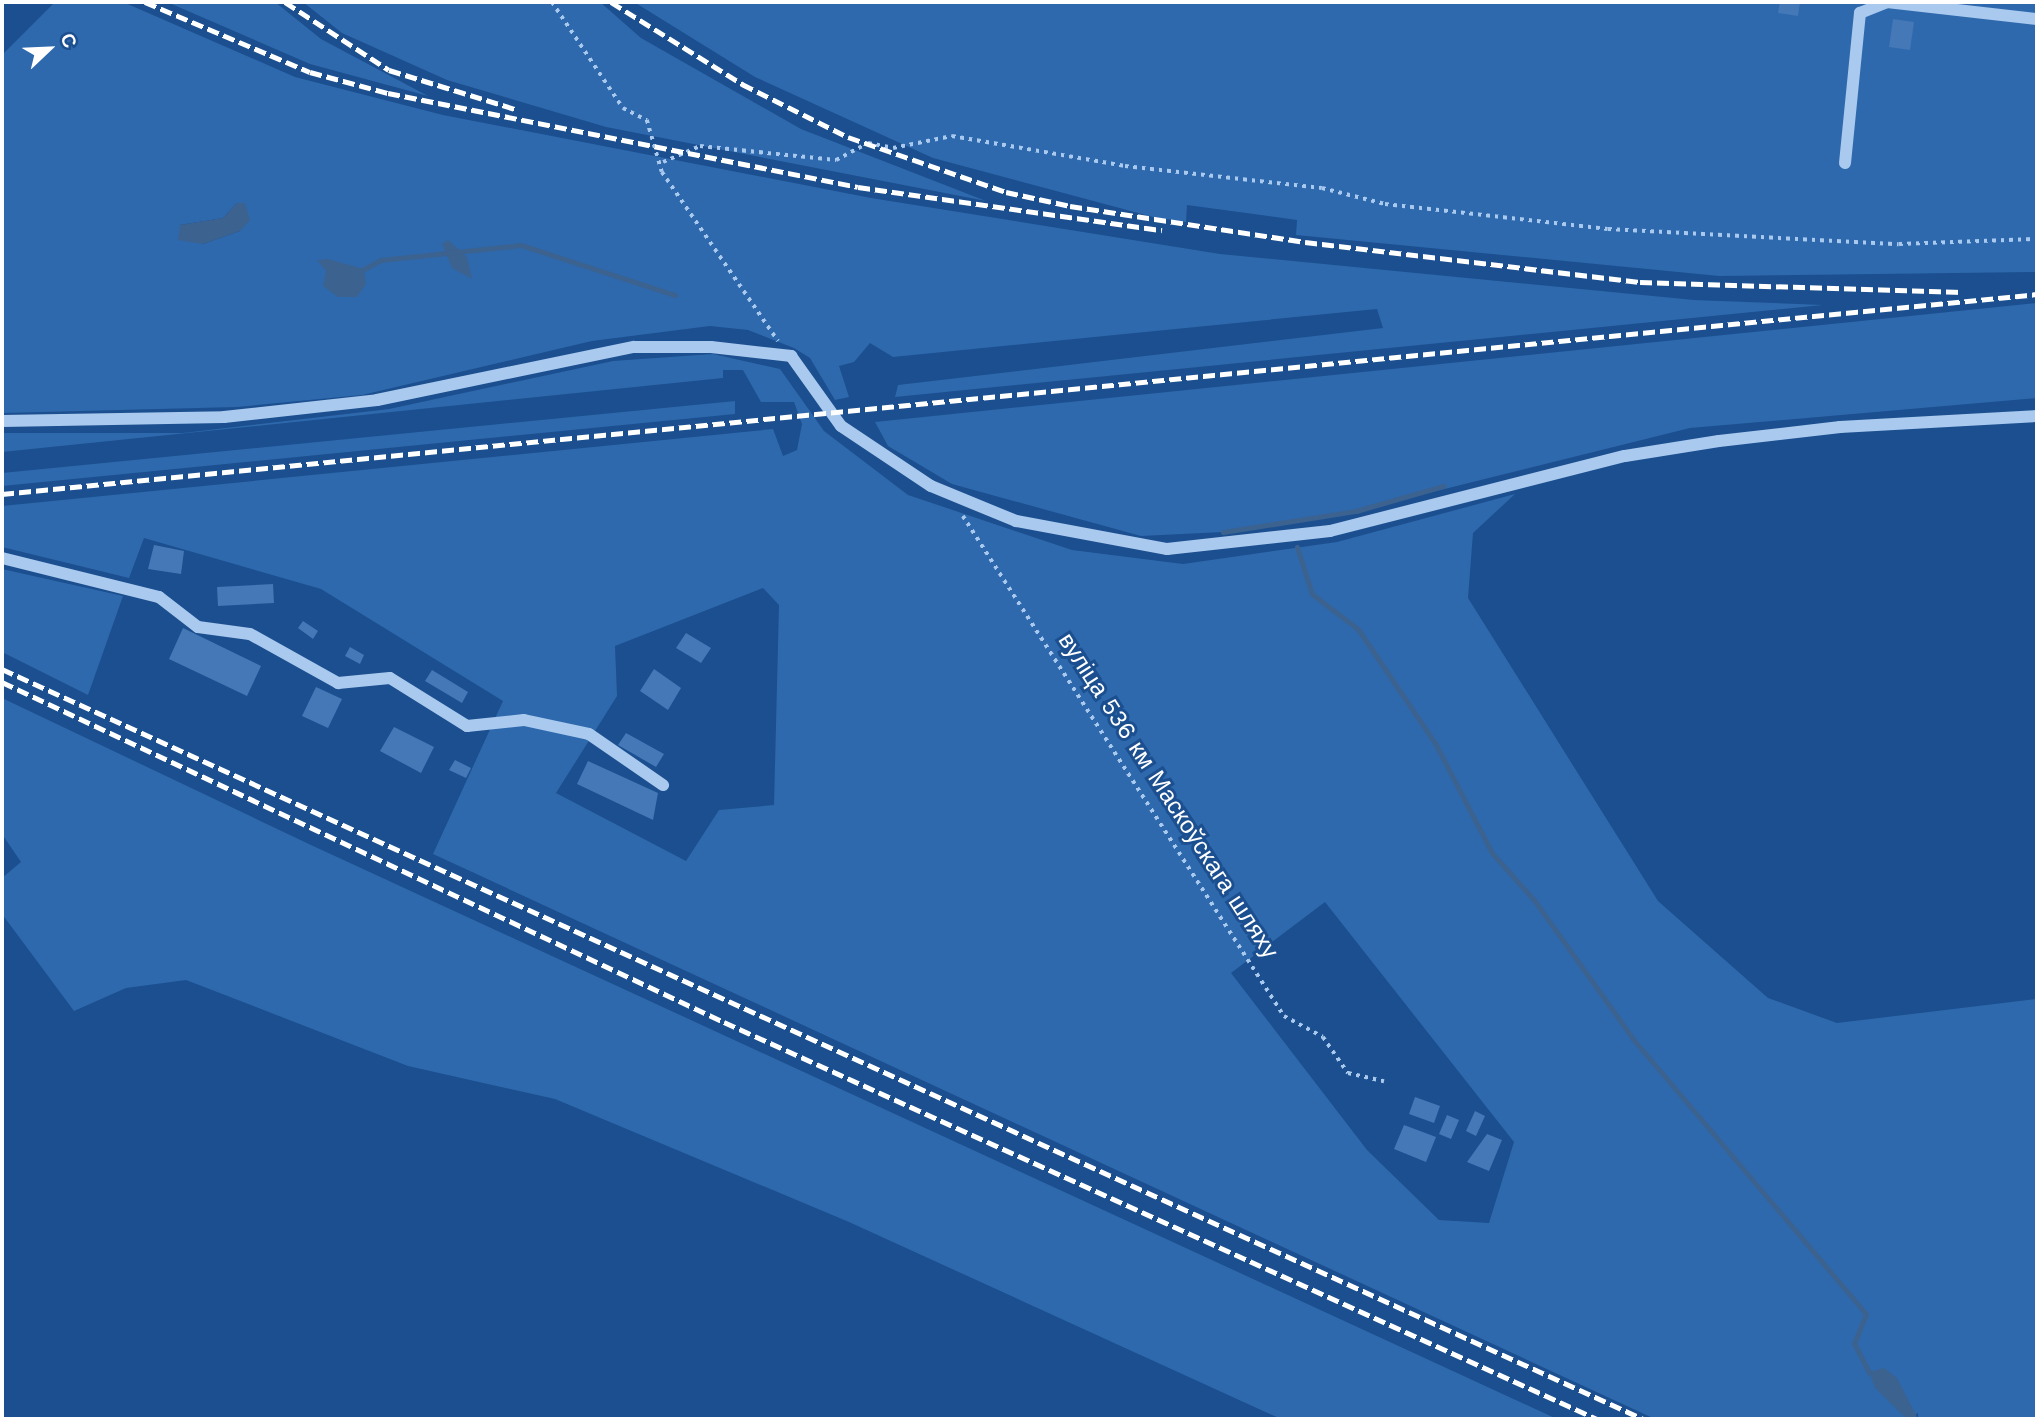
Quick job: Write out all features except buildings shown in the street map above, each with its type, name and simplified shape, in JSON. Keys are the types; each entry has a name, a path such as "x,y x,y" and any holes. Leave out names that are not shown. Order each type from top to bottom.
{"street":[{"path":"1845,163 1860,13 1886,2 2037,19"},
{"path":"2,421 224,417 377,400 634,347 791,356 841,426 876,454 948,493 1016,521 1167,549 1329,531 1625,456 1718,441 1853,426 2037,416"},
{"path":"2,558 159,597 198,627 250,634 338,683 390,678 467,726 524,720 589,734 663,785"}],"path":[{"path":"552,2 623,108 647,120 663,162 662,172 791,356"},
{"path":"663,162 700,146 836,160 873,142 893,148 952,136 1125,166 1322,188 1385,204 1608,229 1899,244 2037,239"},
{"name":"вуліца 536 км Маскоўскага шляху","path":"948,493 1284,1016 1323,1037 1348,1073 1384,1081"}],"shaded area":[{"path":"55,2 123,2 295,77 443,115 871,198 1220,254 1694,300 1823,305 895,397 898,385 1383,328 1377,309 893,357 870,343 854,362 839,366 849,397 835,400 810,358 794,348 748,330 710,326 592,341 362,395 237,407 2,413 2,55","holes":["237,203 245,203 240,231 203,244 180,225 223,218"]},
{"path":"167,2 275,2 321,39 428,96 310,64"},
{"path":"303,2 600,2 641,38 801,129 986,201 606,127 447,80 342,33"},
{"path":"634,2 2037,2 2037,272 1719,276 1296,235 1297,220 1187,205 1186,222 1153,217 933,158 755,77"},
{"path":"237,203 245,203 250,220 240,231 203,244 178,240 180,225 223,218"},
{"path":"448,240 467,257 472,279 452,268 442,244"},
{"path":"328,259 364,269 366,284 357,297 338,297 323,286 326,271 317,260"},
{"path":"2037,303 2037,398 1690,428 1356,511 1223,532 1141,536 952,484 888,446 875,422"},
{"path":"713,354 780,369 824,431 908,495 1072,550 1183,564 1337,542 1515,494 1473,533 1468,598 1658,901 1768,998 1837,1023 2037,999 2037,1419 1918,1419 1918,1413 1909,1419 1655,1419 433,854 503,701 321,589 144,538 129,578 2,547 2,506 773,429 783,456 797,450 802,424 794,402 761,402 743,370 723,370 723,378 2,452 2,433 183,433 389,409 613,361","holes":["763,588 779,605 774,805 719,810 686,861 556,793 617,696 615,646","1325,902 1514,1142 1489,1223 1439,1220 1367,1150 1231,973"]},
{"path":"735,401 735,414 2,486 2,473"},
{"path":"2,569 123,596 88,695 2,652"},
{"path":"2,698 311,845 1557,1419 1281,1419 849,1222 555,1099 408,1066 186,980 126,988 74,1011 2,914 2,878 21,862 2,834"},
{"path":"1884,1368 1897,1378 1918,1419 1907,1419 1875,1388 1869,1372"}],"waterway":[{"path":"364,269 381,260 521,245 675,295"},
{"path":"1223,532 1356,511 1443,486"},
{"path":"1297,547 1312,594 1358,629 1435,743 1492,853 1534,900 1633,1039 1866,1314 1854,1343 1869,1372"}],"railway":[{"path":"145,2 310,72 388,93 858,187 1162,230"},
{"path":"285,2 389,70 515,109"},
{"path":"611,2 742,84 848,137 1006,192 1070,206 1305,242 1640,282 1962,292"},
{"path":"2,494 2037,294"},
{"path":"2,669 1643,1419"},
{"path":"2,682 724,1022 1597,1419"}]}
